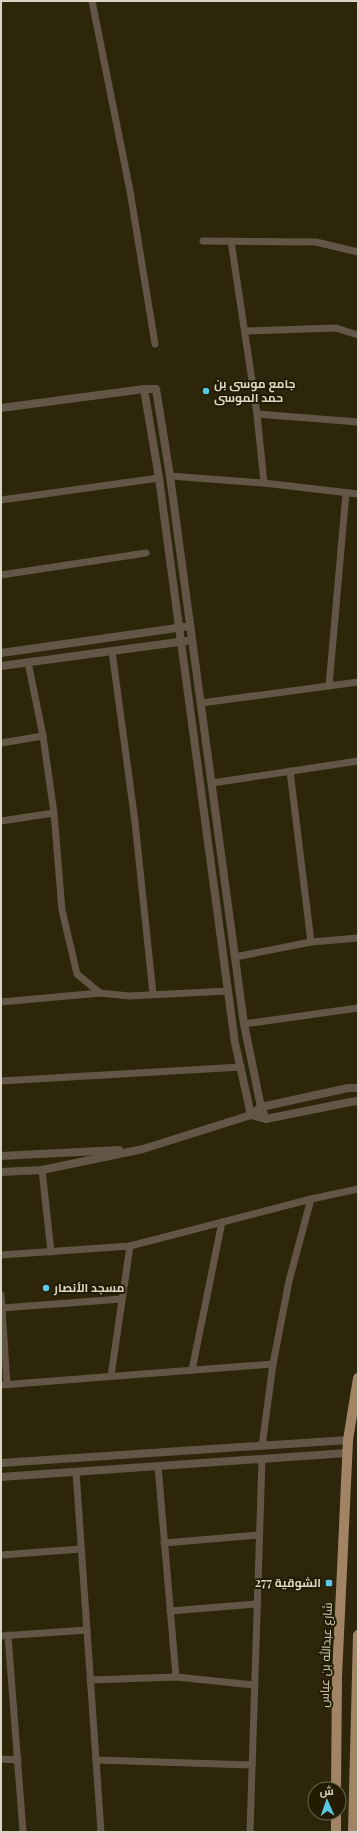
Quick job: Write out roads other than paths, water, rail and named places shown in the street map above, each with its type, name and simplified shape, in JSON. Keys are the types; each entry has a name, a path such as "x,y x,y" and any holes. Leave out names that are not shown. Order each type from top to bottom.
{"main road":[{"name":"شارع عبدالله بن عباس","path":"336,1781 337,1677 347,1453 358,1378"},
{"path":"353,1832 358,1636"},
{"path":"336,1821 336,1832"}],"street":[{"path":"92,1 130,191 155,344"},
{"path":"203,241 316,242 358,252"},
{"path":"231,241 257,414 264,484"},
{"path":"245,331 336,328 358,335"},
{"path":"1,408 156,388 191,626 244,1024 261,1107 266,1119"},
{"path":"144,389 159,478 180,628 228,991 236,1043 251,1115"},
{"path":"257,414 358,422"},
{"path":"170,476 358,494"},
{"path":"1,500 159,478"},
{"path":"329,686 346,493"},
{"path":"1,575 146,553"},
{"path":"1,653 191,626"},
{"path":"1,666 192,640"},
{"path":"112,651 134,822 153,994"},
{"path":"28,662 43,736 54,813 62,910 77,974 100,993"},
{"path":"201,703 358,682"},
{"path":"1,742 43,736"},
{"path":"212,783 358,761"},
{"path":"290,771 311,942"},
{"path":"1,820 54,813"},
{"path":"235,957 311,942 358,938"},
{"path":"1,1002 100,993 128,996 228,991"},
{"path":"244,1024 358,1008"},
{"path":"1,1081 241,1067"},
{"path":"1,1172 42,1170 143,1149 251,1115 261,1107 348,1088 358,1088"},
{"path":"251,1115 266,1119 350,1102 358,1102"},
{"path":"1,1156 143,1149"},
{"path":"42,1170 51,1252"},
{"path":"1,1255 130,1246 312,1199 358,1189"},
{"path":"262,1446 273,1364 289,1281 312,1199"},
{"path":"192,1370 222,1222"},
{"path":"110,1376 130,1246"},
{"path":"1,1294 4,1385 273,1364"},
{"path":"2,1308 122,1299"},
{"path":"1,1463 348,1440"},
{"path":"1,1477 347,1453"},
{"path":"250,1832 262,1458"},
{"path":"158,1466 176,1677"},
{"path":"76,1472 101,1832"},
{"path":"164,1543 259,1535"},
{"path":"1,1555 81,1549"},
{"path":"170,1610 257,1604"},
{"path":"23,1832 18,1760 4,1635 87,1630"},
{"path":"90,1680 176,1677 254,1685"},
{"path":"1,1759 18,1760"},
{"path":"96,1760 252,1765"}],"place":[{"name":"جامع موسى بن حمد الموسى","path":"206,391"},
{"name":"مسجد الأنصار","path":"46,1288"},
{"name":"الشوقية 277","path":"329,1583"}]}
